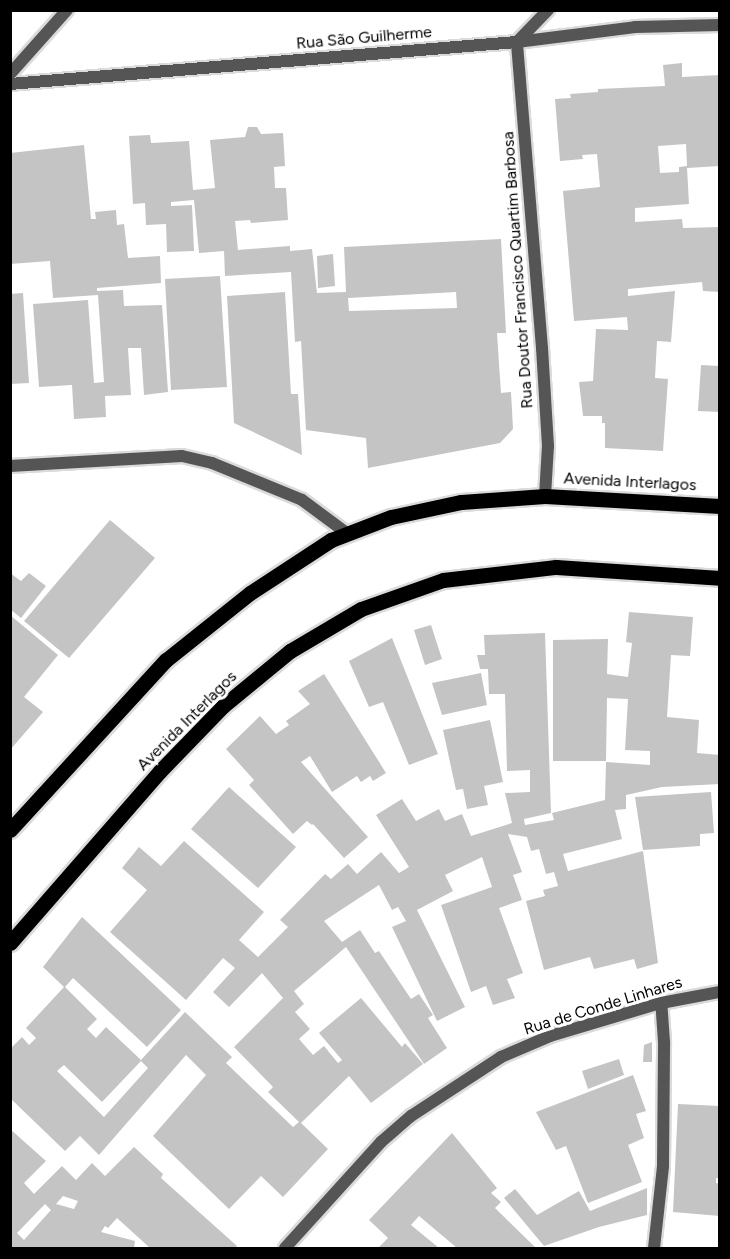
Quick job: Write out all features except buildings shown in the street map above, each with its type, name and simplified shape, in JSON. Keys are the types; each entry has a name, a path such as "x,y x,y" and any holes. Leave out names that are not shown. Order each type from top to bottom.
{"main road":[{"name":"Avenida Interlagos","path":"10,830 166,660 264,584 331,540 391,517 461,502 544,496 662,500 720,506"},
{"name":"Avenida Interlagos","path":"10,943 160,771 223,706 290,651 361,609 443,580 556,567 720,578"}],"street":[{"path":"10,74 67,10"},
{"path":"517,42 548,10"},
{"name":"Rua São Guilherme","path":"10,84 517,42 635,27 720,25"},
{"name":"Rua Doutor Francisco Quartim Barbosa","path":"517,42 548,446 544,496"},
{"path":"10,466 182,456 212,463 302,500 348,534"},
{"name":"Rua de Conde Linhares","path":"285,1248 381,1142 411,1116 501,1057 550,1036 661,1003 720,992"},
{"path":"654,1248 663,1166 664,1042 661,1003"}]}
